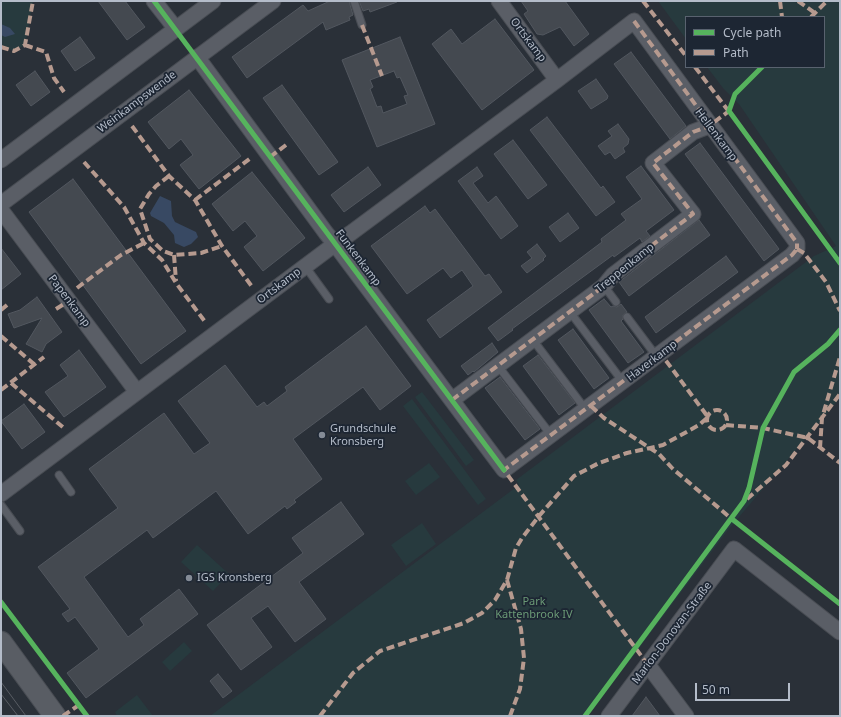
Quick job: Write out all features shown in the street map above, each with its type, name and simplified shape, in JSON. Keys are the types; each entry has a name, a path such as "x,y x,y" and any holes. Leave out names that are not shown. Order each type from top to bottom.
{"main road":[{"path":"1,642 55,716"}],"street":[{"path":"154,1 176,29"},
{"path":"1,160 214,1"},
{"name":"Weinkampswende","path":"1,204 273,1"},
{"name":"Ortskamp","path":"499,1 557,80"},
{"name":"Ortskamp","path":"1,494 634,21"},
{"name":"Hellenkamp","path":"634,21 709,126 797,243 797,250"},
{"name":"Funkenkamp","path":"197,58 504,470"},
{"name":"Treppenkamp","path":"452,400 604,286 613,274 693,214 653,163 693,132 709,126"},
{"name":"Papenkamp","path":"1,210 137,392"},
{"name":"Haverkamp","path":"504,470 657,357 797,250"},
{"name":"Marion-Donovan-Straße","path":"609,716 734,549 840,632"},
{"path":"648,665 686,716"}],"lane":[{"path":"354,1 362,25"},
{"path":"305,266 329,299"},
{"path":"604,286 616,302"},
{"path":"570,312 623,382"},
{"path":"627,317 657,357"},
{"path":"533,340 586,410"},
{"path":"498,366 551,435"},
{"path":"59,475 71,492"},
{"path":"1,505 20,531"}],"green space":[{"path":"1,1 33,1 25,45 14,51 1,47"},
{"name":"Park Kattenbrook IV","path":"658,1 840,1 840,398 728,530 588,716 210,716 519,485 516,480 814,256 836,246 739,104 723,88 708,68 825,68 825,16 685,16 685,38"},
{"path":"422,392 474,460 466,466 415,397"},
{"path":"412,399 486,499 478,505 403,406"},
{"path":"429,463 440,477 416,495 405,481"},
{"path":"422,523 436,544 406,566 391,545"},
{"path":"197,545 229,574 213,591 181,562"},
{"path":"184,642 192,651 170,671 162,662"},
{"path":"137,695 153,716 117,716 115,712"}],"water":[{"path":"1,24 10,28 15,34 5,37 1,35"},
{"path":"160,196 171,201 172,216 175,222 196,232 198,237 191,244 184,247 175,243 174,235 164,223 151,216 150,213"}],"building":[{"path":"98,1 125,1 145,27 127,40"},
{"path":"330,1 349,1 353,15 349,17 350,20 326,30 323,22 247,78 232,57 303,5 308,11"},
{"path":"359,1 397,2 370,12 369,9 363,11"},
{"path":"521,1 565,1 589,34 574,46 560,27 543,35 537,34 524,14 528,11"},
{"path":"495,19 534,70 482,110 432,44 451,29 462,44"},
{"path":"80,37 95,58 75,71 61,51"},
{"path":"400,37 435,124 377,147 342,60","holes":["394,71 397,78 400,77 408,95 404,96 407,104 383,113 381,106 377,107 370,89 373,87 370,80"]},
{"path":"631,52 686,126 670,139 614,64"},
{"path":"35,71 50,92 31,106 16,85"},
{"path":"596,79 608,96 607,99 591,109 578,91"},
{"path":"282,85 338,162 319,175 263,98"},
{"path":"189,90 241,156 199,189 180,165 193,155 181,139 169,149 148,122"},
{"path":"547,117 601,188 603,186 615,202 596,216 530,130"},
{"path":"618,124 629,139 628,144 623,148 625,152 615,159 610,152 605,155 598,146 612,136 608,131"},
{"path":"513,140 547,185 528,199 494,154"},
{"path":"700,143 779,249 764,261 685,154"},
{"path":"641,166 674,210 646,231 650,236 642,242 640,238 614,257 613,255 512,329 513,330 498,341 488,328 602,242 601,239 626,220 621,214 642,199 626,177"},
{"path":"368,167 381,185 344,212 331,195"},
{"path":"477,167 483,176 473,183 488,203 496,196 518,226 501,239 458,181"},
{"path":"252,172 305,238 263,271 244,247 257,236 245,221 233,231 212,204"},
{"path":"73,179 186,331 141,364 29,212"},
{"path":"425,206 430,213 435,209 485,276 489,274 502,292 440,338 427,320 473,286 462,270 451,278 443,268 407,294 371,246"},
{"path":"568,213 579,228 560,242 549,227"},
{"path":"699,220 710,235 629,296 619,282"},
{"path":"537,244 546,256 543,259 544,260 527,273 521,266 532,258 527,252"},
{"path":"1,248 21,274 1,290"},
{"path":"726,256 738,272 656,333 645,317"},
{"path":"37,297 62,332 46,344 42,352 26,344 42,318 14,328 8,314 20,310"},
{"path":"604,299 611,307 617,307 621,304 627,312 623,315 623,319 621,321 644,352 628,363 589,310"},
{"path":"366,326 411,386 380,410 363,387 293,439 322,479 294,500 296,502 287,509 285,506 248,534 216,491 153,538 147,530 84,577 128,637 144,625 140,619 179,589 198,614 86,698 67,673 99,649 75,617 68,622 62,614 70,609 38,567 118,508 89,469 164,413 194,454 210,443 178,401 225,365 257,407 264,402 267,406 287,391 285,387"},
{"path":"573,329 609,378 594,389 558,340"},
{"path":"492,343 498,352 474,372 473,371 468,375 461,366"},
{"path":"79,350 106,387 64,417 45,392 68,376 60,365"},
{"path":"538,355 575,403 559,415 523,366"},
{"path":"500,377 540,429 525,440 485,388"},
{"path":"24,404 45,432 22,449 1,421"},
{"path":"341,502 364,534 299,582 326,619 295,642 268,606 251,618 272,647 241,670 207,625 303,553 292,538"},
{"path":"218,674 232,691 223,698 210,681"},
{"path":"646,697 660,716 632,716"}],"tram line":[{"path":"1,682 26,716"},
{"path":"1,694 18,716"}],"marked path":[{"path":"1,47 14,51 25,45 33,1"},
{"path":"643,1 685,55"},
{"path":"780,1 782,16"},
{"path":"798,1 815,13"},
{"path":"812,16 827,1"},
{"path":"634,21 797,243 797,249"},
{"path":"362,25 382,76"},
{"path":"25,45 46,52 54,78 64,92"},
{"path":"696,68 730,113"},
{"path":"452,400 604,286 613,275 693,214 653,163 693,132 709,126 729,111 730,107"},
{"path":"132,126 169,176 195,200 222,246 253,288"},
{"path":"270,157 286,145"},
{"path":"195,200 252,157"},
{"path":"84,162 124,207 144,243 162,260 176,283 206,323"},
{"path":"169,176 156,186 140,209 150,239 163,251 174,255 201,253 222,246"},
{"path":"77,288 121,255 144,243"},
{"path":"797,249 804,253 826,282 840,311"},
{"path":"648,665 504,470 792,255 797,249"},
{"path":"174,255 176,281"},
{"path":"56,309 69,301"},
{"path":"1,310 7,305"},
{"path":"1,336 35,365"},
{"path":"320,716 353,673 380,651 464,623 482,613 495,600 507,580 516,548 522,538 574,476 599,463 627,453 663,445 699,425 708,417 661,354"},
{"path":"1,390 44,357"},
{"path":"820,448 822,418 840,357"},
{"path":"11,383 65,429"},
{"path":"747,499 786,465 840,394"},
{"path":"591,406 604,418 659,454 673,469 733,520"},
{"path":"717,410 724,413 727,420 724,427 717,430 710,427 707,420 710,413 717,410"},
{"path":"726,425 763,428 808,438 840,463"},
{"path":"507,580 521,629 524,658 520,689 510,716"},
{"path":"63,716 79,705"}],"cycle path":[{"path":"154,1 504,470"},
{"path":"761,68 735,94 729,111 840,263"},
{"path":"585,716 744,501 749,488 763,428 794,372 828,344 840,330"},
{"path":"732,519 840,604"},
{"path":"1,602 87,716"}],"place":[{"name":"Grundschule Kronsberg","path":"322,435"},
{"name":"IGS Kronsberg","path":"189,578"}]}
